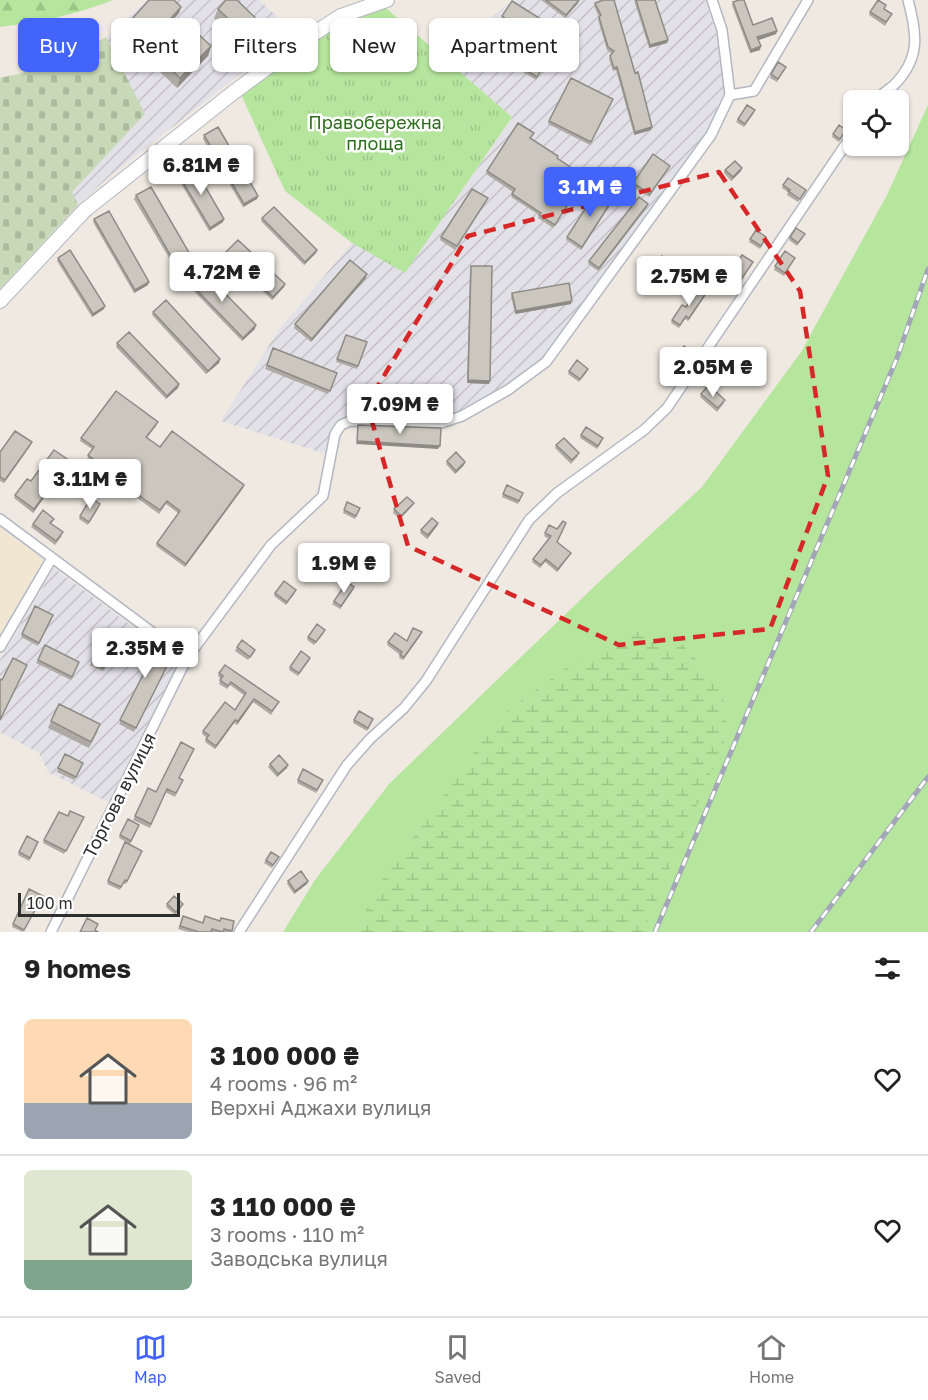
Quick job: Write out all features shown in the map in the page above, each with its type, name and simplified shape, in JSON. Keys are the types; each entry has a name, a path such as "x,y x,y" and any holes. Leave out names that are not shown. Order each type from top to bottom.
{"street":[{"path":"0,301 85,210 234,92 341,16 387,0"},
{"path":"711,0 722,30 730,95 754,91 808,0"},
{"path":"886,90 905,72 913,56 916,38 908,0"},
{"name":"Торгова вулиця","path":"51,932 188,658 271,545 323,496 335,434 341,425 350,421 438,424 450,421 508,390 546,362 711,135 730,95"},
{"path":"239,932 347,765 370,739 404,708 426,681 529,520 557,493 645,430 667,408 843,148"},
{"path":"0,519 188,658"},
{"path":"0,647 52,558"}],"highlighted area":[{"path":"719,172 800,291 828,476 770,629 619,645 408,546 367,404 468,236"}],"shaded area":[{"path":"147,0 259,0 279,18 212,18 212,72 243,72 111,175 78,205 71,193 144,114 123,72 200,72 200,18 127,18"},
{"path":"512,0 705,0 716,32 724,94 706,132 542,358 505,385 460,411 437,418 349,415 338,421 330,432 326,454 221,421 278,331 352,243 405,272 512,118 460,72 579,72 579,18 492,18"},
{"path":"111,32 111,47 106,37"},
{"path":"0,528 43,560 0,634"},
{"path":"54,568 179,661 108,802 48,772 39,753 0,732 0,660"}],"green space":[{"path":"0,0 113,0 52,18 18,18 18,25 0,27"},
{"name":"Правобережна площа","path":"380,3 397,18 352,18"},
{"name":"Правобережна площа","path":"330,29 330,72 417,72 417,35 429,45 429,72 460,72 512,117 405,273 352,243 285,191 239,90 262,72 318,72 318,36"},
{"path":"106,37 111,47 111,72 124,72 145,114 72,192 78,205 0,289 0,78 27,72 99,72 99,41"},
{"path":"928,105 928,932 283,932 315,880 389,784 600,581 702,487 801,352 887,195 905,156 909,156 909,147"},
{"path":"641,630 681,643 710,675 724,701 727,735 643,932 356,932 379,884 498,718 567,667"}],"building":[{"path":"149,0 174,0 181,7 171,18 133,18"},
{"path":"226,0 237,0 256,18 227,18 218,9"},
{"path":"546,0 579,0 566,15"},
{"path":"614,0 635,73 638,72 652,127 635,132 617,67 614,68 610,56 614,51 608,47 599,17 601,15 595,3"},
{"path":"636,0 655,0 668,40 650,45"},
{"path":"744,0 753,25 772,18 777,31 757,37 761,46 751,50 733,2"},
{"path":"878,0 886,5 884,9 892,14 886,22 870,12"},
{"path":"512,1 539,18 505,18 502,16"},
{"path":"200,36 211,46 200,57"},
{"path":"778,62 786,67 778,79 771,74"},
{"path":"174,72 186,72 180,78"},
{"path":"529,72 540,72 537,77"},
{"path":"571,78 613,99 591,142 549,121"},
{"path":"747,105 755,110 745,124 738,119"},
{"path":"518,123 534,133 530,138 585,177 555,225 512,194 515,189 487,171"},
{"path":"839,125 843,128 840,139 833,134"},
{"path":"218,127 258,196 244,204 204,135"},
{"path":"653,154 670,166 650,194 633,183"},
{"path":"735,161 742,168 733,177 725,170"},
{"path":"192,164 224,219 210,228 177,172"},
{"path":"788,178 806,190 800,199 783,185"},
{"path":"151,187 191,256 176,265 136,195"},
{"path":"472,189 488,198 457,246 441,237"},
{"path":"598,189 613,199 582,247 567,237"},
{"path":"639,197 648,204 599,268 589,261"},
{"path":"274,207 317,250 305,262 262,218"},
{"path":"109,211 149,282 135,290 94,219"},
{"path":"796,228 805,234 798,243 790,237"},
{"path":"756,230 766,237 761,246 750,239"},
{"path":"238,240 285,284 273,297 226,252"},
{"path":"70,250 105,306 93,314 58,258"},
{"path":"785,251 795,258 785,273 775,266"},
{"path":"742,255 753,262 736,287 725,280"},
{"path":"662,256 671,262 663,272 655,265"},
{"path":"350,260 367,274 312,339 295,324"},
{"path":"471,266 492,266 490,381 468,380"},
{"path":"200,268 256,325 243,338 187,280"},
{"path":"664,275 673,283 667,290 657,282"},
{"path":"569,283 572,301 516,311 512,293"},
{"path":"699,288 706,293 689,318 686,316 680,325 672,320 682,305 686,307"},
{"path":"166,300 220,359 208,371 153,312"},
{"path":"129,332 179,384 167,396 117,343"},
{"path":"346,335 367,342 358,366 337,359"},
{"path":"684,346 694,353 686,366 676,359"},
{"path":"273,348 337,373 330,391 267,365"},
{"path":"577,360 588,369 580,379 569,371"},
{"path":"359,385 442,394 440,413 357,404"},
{"path":"707,387 725,400 718,408 701,394"},
{"path":"116,391 158,422 146,437 160,447 172,431 244,485 186,564 157,543 180,511 167,501 160,510 134,492 138,486 135,484 137,480 123,469 117,477 88,455 94,447 81,438"},
{"path":"358,425 441,428 440,446 357,441"},
{"path":"586,427 603,438 598,446 581,435"},
{"path":"15,431 32,442 5,480 0,477 0,452"},
{"path":"564,438 579,453 572,460 556,445"},
{"path":"54,450 70,461 34,509 15,495 27,479 31,481"},
{"path":"456,452 465,462 456,471 447,461"},
{"path":"507,485 523,493 519,501 503,494"},
{"path":"407,497 414,503 401,516 394,509"},
{"path":"91,498 100,504 89,522 80,516"},
{"path":"347,502 360,508 356,516 344,510"},
{"path":"43,510 54,519 50,523 63,532 56,541 33,524"},
{"path":"432,518 438,523 428,535 421,530"},
{"path":"563,521 566,523 557,542 571,553 558,569 546,559 541,565 533,559 551,536 545,533 549,525 557,529"},
{"path":"284,581 296,590 287,602 275,593"},
{"path":"347,582 354,587 341,606 334,601"},
{"path":"35,606 53,615 39,643 22,634"},
{"path":"317,624 325,630 316,642 308,637"},
{"path":"413,628 422,632 404,657 400,655 402,652 388,642 395,633 407,641"},
{"path":"137,633 171,658 136,728 120,720 149,663 127,646"},
{"path":"242,640 255,650 250,657 237,647"},
{"path":"45,645 79,662 72,677 38,660"},
{"path":"98,648 111,655 104,668 92,662"},
{"path":"301,651 310,658 299,673 290,667"},
{"path":"13,658 27,665 0,720 0,679 2,680"},
{"path":"225,665 279,702 272,711 254,699 216,746 206,739 209,735 203,731 225,702 235,710 246,693 231,682 228,686 220,680 223,676 219,673"},
{"path":"59,704 100,724 91,742 51,721"},
{"path":"359,711 373,719 368,728 354,720"},
{"path":"181,742 194,749 179,778 183,780 176,793 167,789 151,824 135,816 148,788 156,792"},
{"path":"65,754 83,763 76,777 58,768"},
{"path":"279,755 288,765 278,774 270,764"},
{"path":"303,769 323,780 317,790 298,780"},
{"path":"70,811 84,817 66,851 44,840 59,812 68,816"},
{"path":"128,819 139,825 131,841 120,835"},
{"path":"27,836 38,842 30,858 19,852"},
{"path":"125,842 142,851 127,881 125,880 121,887 108,881"},
{"path":"271,852 279,857 273,865 266,860"},
{"path":"301,871 308,881 295,891 288,881"},
{"path":"29,889 43,896 24,930 13,924"},
{"path":"174,896 183,904 176,912 167,904"},
{"path":"183,916 203,923 205,916 220,921 221,918 234,921 232,931 224,929 223,932 212,929 211,932 199,932 180,926"},
{"path":"87,918 98,924 95,930 98,932 80,932"}],"railway":[{"path":"655,932 897,358 928,269"},
{"path":"811,932 928,777"}]}
